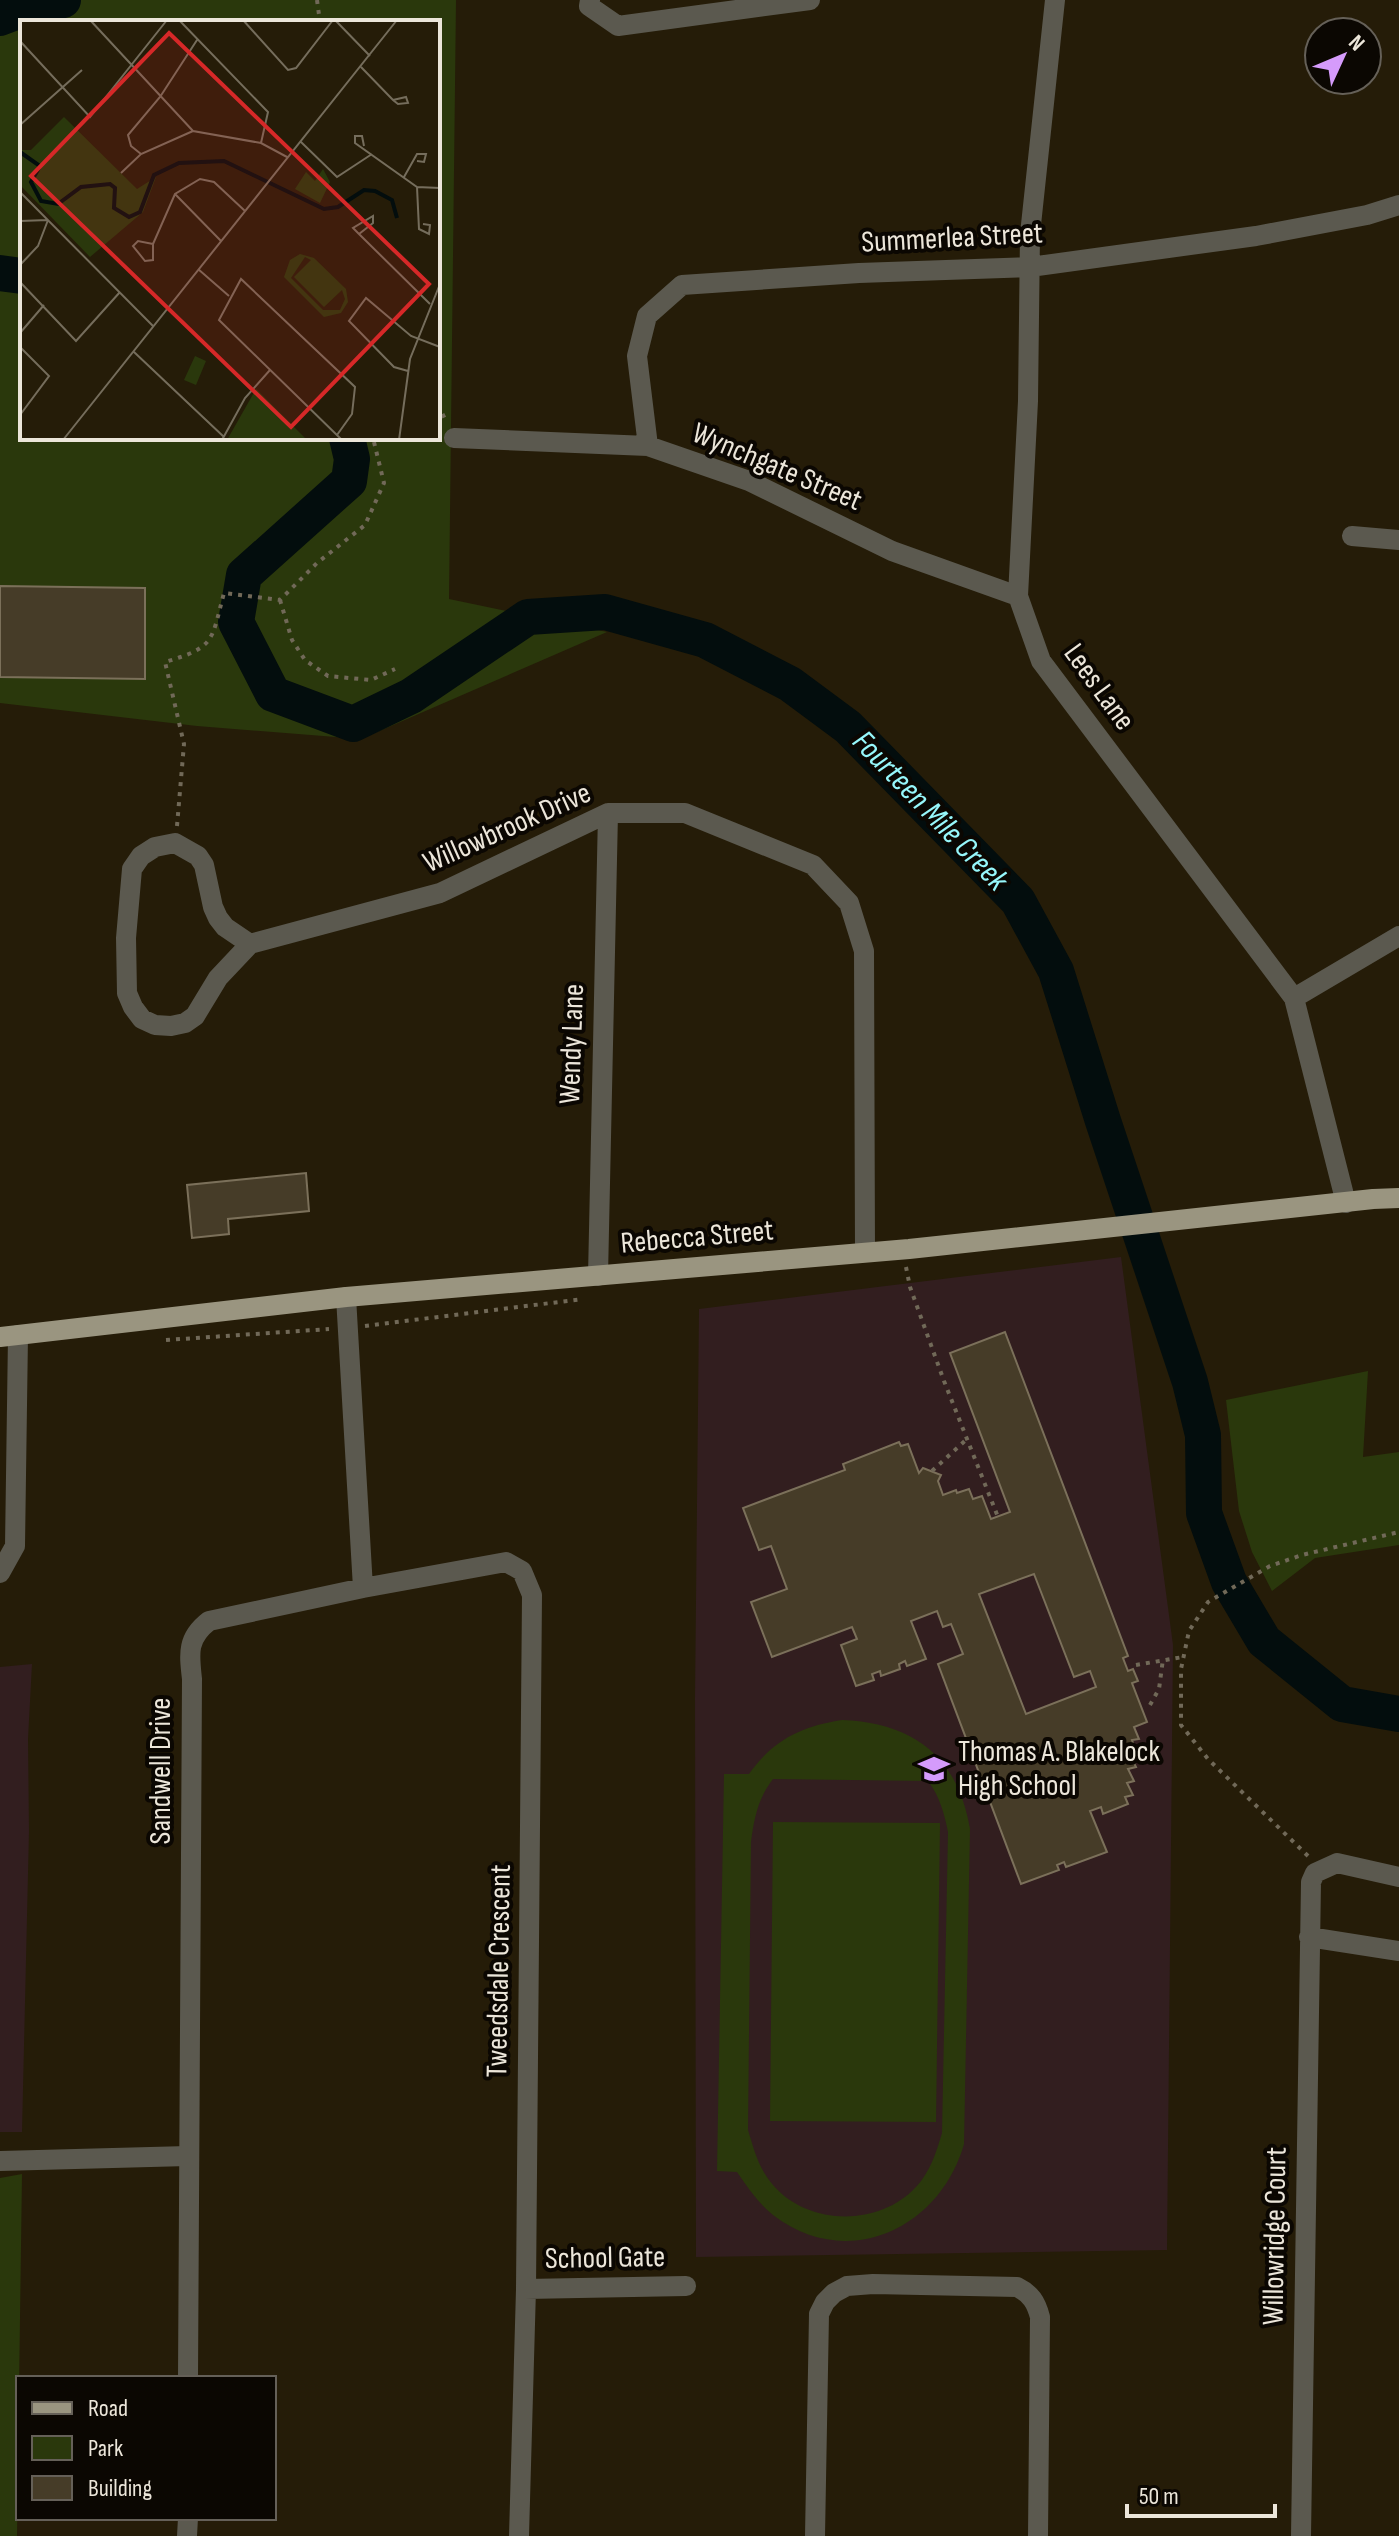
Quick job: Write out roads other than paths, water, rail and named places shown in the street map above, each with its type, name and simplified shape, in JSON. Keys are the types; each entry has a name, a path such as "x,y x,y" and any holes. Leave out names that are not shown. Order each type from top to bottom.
{"main road":[{"name":"Rebecca Street","path":"9,1336 346,1297 903,1249 1399,1198"}],"street":[{"path":"590,0 589,6 618,26 810,0"},
{"name":"Lees Lane","path":"1055,0 1030,234 1028,401 1018,596 1041,661 1294,998 1346,1203"},
{"name":"Summerlea Street","path":"648,446 637,356 647,316 682,285 859,273 1030,267 1256,236 1367,215 1399,205"},
{"name":"Wynchgate Street","path":"454,438 648,446 749,481 892,551 1018,596"},
{"path":"1352,536 1399,540"},
{"name":"Willowbrook Drive","path":"250,944 440,893 608,813 685,813 813,865 849,903 864,951 865,1252"},
{"name":"Wendy Lane","path":"598,1276 608,813"},
{"path":"175,843 198,856 204,865 218,918 225,927 250,944 218,978 195,1016 185,1023 155,1025 142,1019 127,993 126,952 132,869 141,856 155,847 175,843"},
{"path":"1294,998 1399,936"},
{"path":"346,1297 363,1588"},
{"path":"0,1573 15,1546 9,1336"},
{"name":"Tweedsdale Crescent","path":"363,1588 506,1562 522,1571 532,1595 526,2289 519,2536"},
{"name":"Sandwell Drive","path":"188,2376 192,1679 189,1652 196,1630 209,1621 363,1588"},
{"name":"Willowridge Court","path":"1301,2536 1311,1882 1315,1873 1337,1863 1399,1877"},
{"path":"1309,1937 1399,1951"},
{"path":"0,2161 188,2156"},
{"path":"815,2536 819,2314 834,2293 847,2286 873,2284 1017,2287 1027,2292 1036,2303 1040,2317 1038,2536"},
{"name":"School Gate","path":"526,2289 686,2286"}],"waterway":[{"name":"Fourteen Mile Creek","path":"0,18 29,7 63,0"},
{"name":"Fourteen Mile Creek","path":"0,273 20,276"},
{"name":"Fourteen Mile Creek","path":"347,440 352,459 349,481 244,575 236,622 273,694 353,724 411,696 528,617 605,612 705,640 790,684 848,727 1018,901 1056,971 1190,1382 1203,1435 1204,1513 1229,1582 1264,1641 1342,1704 1399,1714"}],"place":[{"name":"Thomas A. Blakelock High School","path":"934,1769"}]}
